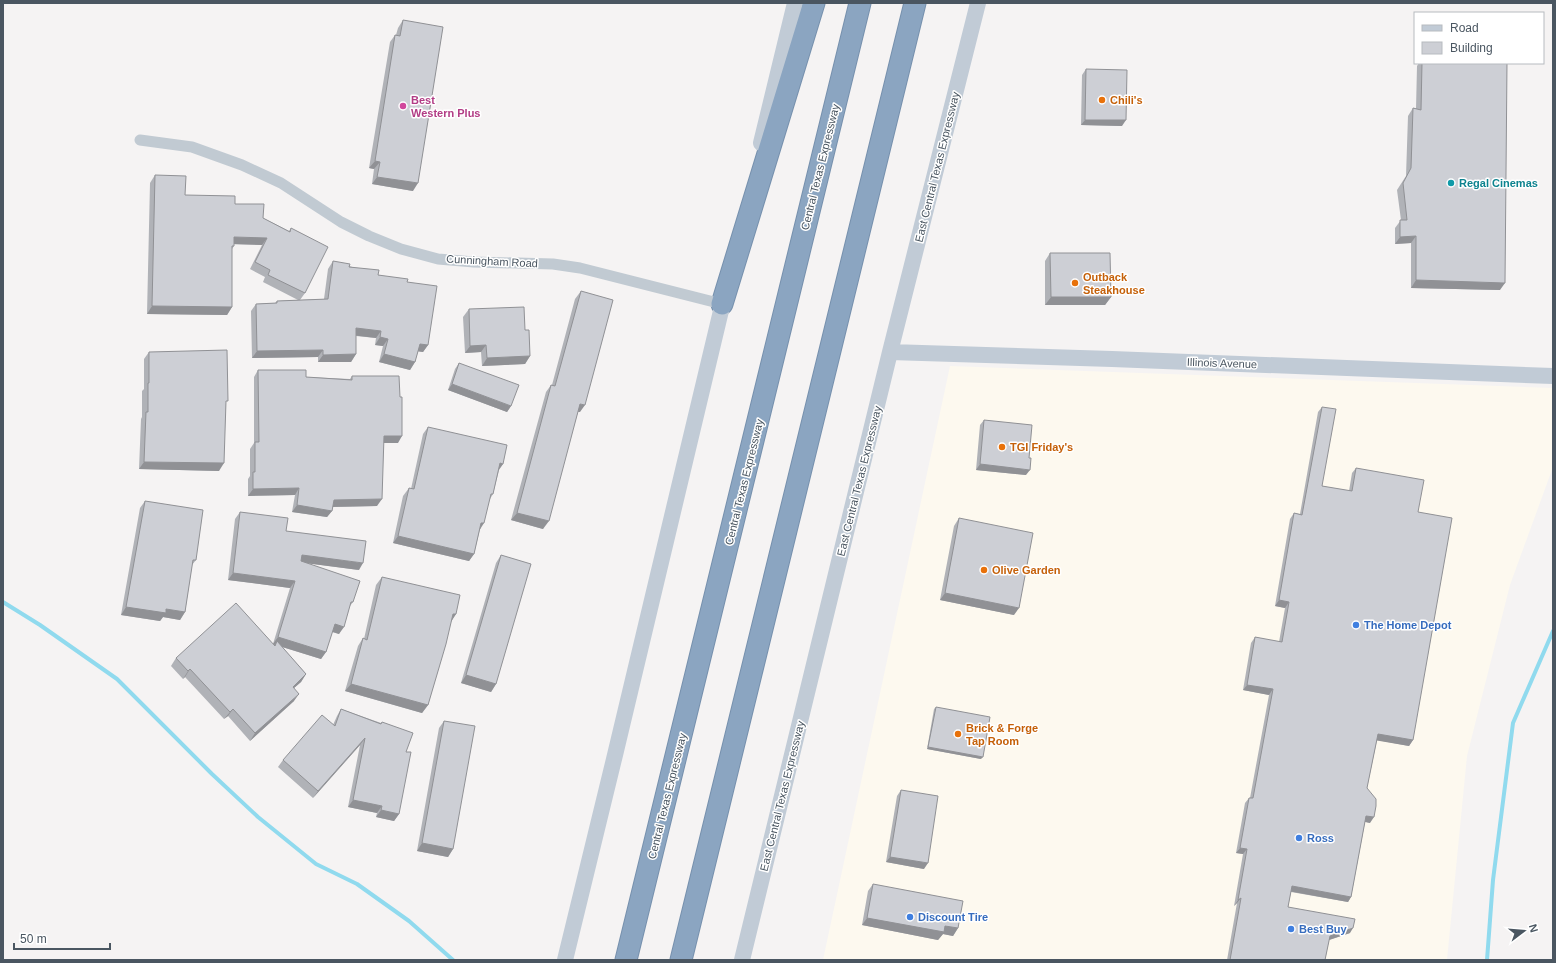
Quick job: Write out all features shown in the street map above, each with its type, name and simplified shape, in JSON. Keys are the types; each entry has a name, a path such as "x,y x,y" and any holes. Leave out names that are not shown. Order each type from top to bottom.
{"highway":[{"path":"722,304 814,3"},
{"name":"Central Texas Expressway","path":"626,960 860,3"},
{"path":"681,960 915,3"}],"main road":[{"path":"565,960 795,3"},
{"name":"East Central Texas Expressway","path":"742,960 890,352 978,3"},
{"name":"Illinois Avenue","path":"890,352 1553,376"}],"street":[{"name":"Cunningham Road","path":"140,140 192,147 242,165 281,183 342,222 369,236 401,249 438,258 460,261 553,264 580,268 722,304"}],"shaded area":[{"path":"950,366 1553,388 1553,467 1510,585 1467,756 1447,960 823,960"}],"building":[{"name":"Best Western Plus","path":"403,20 443,27 418,183 377,177 380,162 375,161 395,35 400,36"},
{"name":"Regal Cinemas","path":"1422,64 1507,64 1505,283 1416,280 1416,236 1400,237 1400,220 1407,220 1403,183 1411,168 1413,108 1421,110"},
{"name":"Chili's","path":"1086,69 1127,70 1126,120 1085,120"},
{"path":"155,175 186,176 185,195 235,196 235,204 264,204 263,218 290,232 291,228 328,247 305,293 268,275 270,270 255,262 267,238 234,237 234,246 232,246 232,307 152,306"},
{"name":"Outback Steakhouse","path":"1050,253 1110,253 1111,297 1051,297"},
{"path":"333,261 350,264 349,267 379,270 378,275 408,279 407,282 437,286 428,345 420,344 415,362 384,354 388,339 380,337 381,331 356,328 356,354 323,355 323,350 257,351 256,304 277,303 277,301 328,299"},
{"path":"581,291 613,300 585,405 580,404 549,521 517,513 551,385 555,386"},
{"path":"524,307 525,330 529,330 530,356 487,358 486,345 470,346 469,309"},
{"path":"227,350 228,401 226,401 224,463 144,462 146,412 148,412 149,352"},
{"path":"459,363 519,385 511,406 452,384"},
{"path":"258,370 306,370 306,377 352,380 352,376 399,376 400,397 402,397 402,436 384,436 382,499 334,500 332,511 297,505 299,488 253,489 253,472 255,472 255,442 259,442"},
{"path":"1322,407 1336,409 1322,486 1352,491 1356,468 1424,480 1418,512 1452,518 1413,740 1378,734 1367,788 1376,799 1376,806 1374,817 1366,816 1351,897 1292,886 1288,907 1355,919 1353,928 1330,936 1325,960 1230,960 1241,898 1238,900 1247,849 1240,848 1249,798 1253,798 1273,689 1247,685 1255,637 1282,642 1289,602 1279,600 1294,513 1302,515"},
{"name":"TGI Friday's","path":"984,420 1032,425 1029,458 1031,458 1030,470 980,464"},
{"path":"428,427 507,445 503,464 500,463 493,494 491,494 484,523 481,523 474,554 398,536 409,488 414,489"},
{"path":"145,501 203,510 196,560 193,560 185,612 166,609 166,613 126,607"},
{"path":"240,512 288,518 286,531 366,541 363,563 302,555 301,561 360,581 353,602 351,602 344,627 335,624 326,652 278,637 295,581 233,573"},
{"name":"Olive Garden","path":"959,518 1033,533 1019,608 945,593"},
{"path":"501,555 531,564 496,684 466,675"},
{"path":"382,577 460,595 456,614 453,614 428,705 351,684 363,638 367,640"},
{"path":"236,603 275,646 277,641 306,674 293,687 299,694 255,733 233,709 230,712 190,669 188,671 176,658"},
{"name":"Brick & Forge Tap Room","path":"936,707 990,717 983,757 928,747"},
{"path":"341,709 381,724 382,722 413,733 406,752 411,752 399,814 381,810 382,806 353,800 365,738 318,791 283,760 322,715 335,726"},
{"path":"444,721 475,726 453,849 422,843"},
{"path":"901,790 938,796 928,863 890,857"},
{"name":"Discount Tire","path":"873,884 963,901 958,928 945,926 944,932 867,918"}],"waterway":[{"path":"3,602 40,625 117,679 212,774 258,817 316,864 357,884 409,921 453,960"},
{"path":"1487,960 1493,880 1513,723 1553,631"}],"place":[{"name":"Chili's","path":"1102,100"},
{"name":"Best Western Plus","path":"403,106"},
{"name":"Regal Cinemas","path":"1451,183"},
{"name":"Outback Steakhouse","path":"1075,283"},
{"name":"TGI Friday's","path":"1002,447"},
{"name":"Olive Garden","path":"984,570"},
{"name":"The Home Depot","path":"1356,625"},
{"name":"Brick & Forge Tap Room","path":"958,734"},
{"name":"Ross","path":"1299,838"},
{"name":"Discount Tire","path":"910,917"},
{"name":"Best Buy","path":"1291,929"}]}
